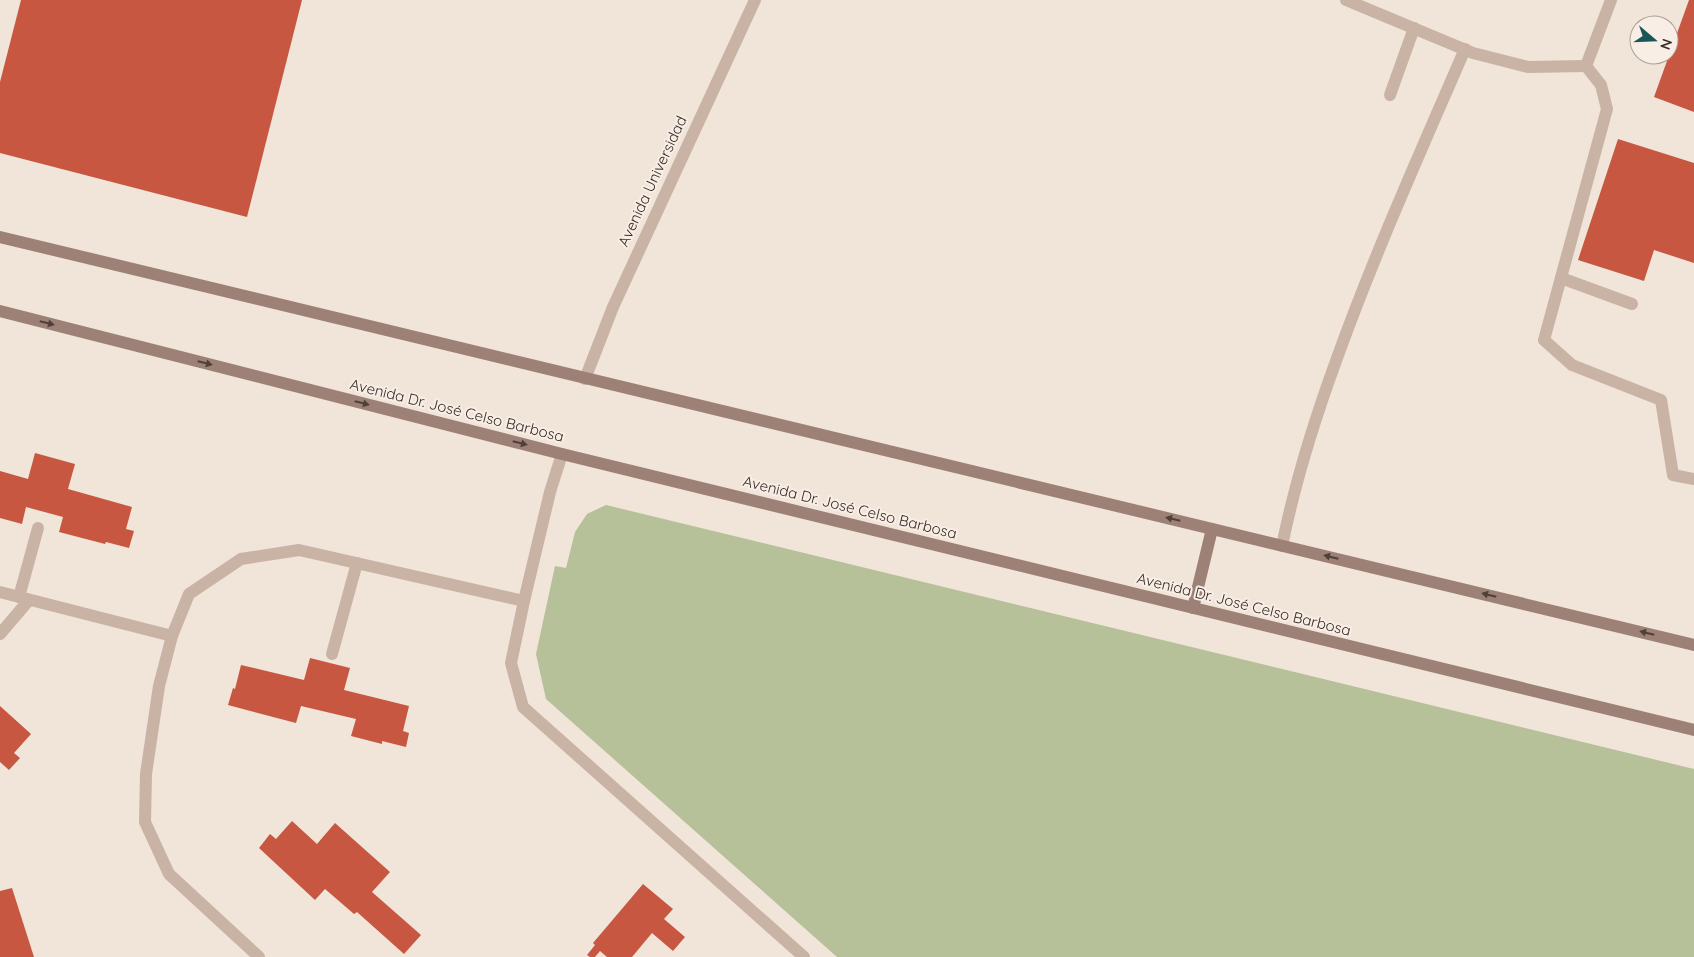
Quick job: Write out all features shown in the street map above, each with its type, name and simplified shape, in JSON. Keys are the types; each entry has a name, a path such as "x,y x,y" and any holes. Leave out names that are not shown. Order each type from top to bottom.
{"main road":[{"path":"0,237 1694,645"},
{"name":"Avenida Dr. José Celso Barbosa","path":"0,311 562,454 1694,730"},
{"path":"1193,608 1212,529"}],"street":[{"name":"Avenida Universidad","path":"586,379 612,307 755,0"},
{"path":"1346,0 1465,49 1528,67 1586,66"},
{"path":"1586,66 1611,0"},
{"path":"1390,95 1414,28"},
{"path":"1282,546 1289,509 1312,427 1361,291 1465,49"},
{"path":"1586,66 1601,85 1607,109 1544,340 1572,365 1661,400 1674,475 1694,480"},
{"path":"1561,278 1632,304"},
{"path":"562,454 550,492 511,663 523,707 804,957"},
{"path":"0,634 24,598 38,528"},
{"path":"259,957 169,874 145,822 147,764 159,686 172,636 189,594 241,560 298,550 524,601"},
{"path":"332,654 357,563"},
{"path":"0,592 172,636"}],"green space":[{"path":"606,505 1694,769 1694,957 837,957 546,699 536,654 555,566 566,568 575,532 587,514"}],"building":[{"path":"21,0 302,0 247,217 0,153 0,82"},
{"path":"1689,0 1694,0 1694,112 1654,97 1666,65 1679,65 1679,28"},
{"path":"1618,139 1694,163 1694,263 1654,250 1644,281 1578,260"},
{"path":"35,453 75,464 68,489 132,507 126,529 134,531 129,548 59,532 63,517 26,507 22,524 0,518 0,471 28,479"},
{"path":"310,658 350,668 344,690 409,706 403,731 409,733 406,747 382,741 382,744 351,736 356,719 301,706 296,723 228,705 233,688 235,689 241,665 304,680"},
{"path":"0,706 31,734 14,753 20,758 9,770 0,762"},
{"path":"292,821 317,844 335,823 390,872 372,892 421,935 404,954 357,912 354,914 325,889 315,900 259,848 270,834 276,839"},
{"path":"643,884 673,909 664,919 685,937 673,951 652,933 632,957 607,957 600,951 595,957 587,955 595,945 593,943"},
{"path":"12,888 34,957 0,957 0,891"}]}
